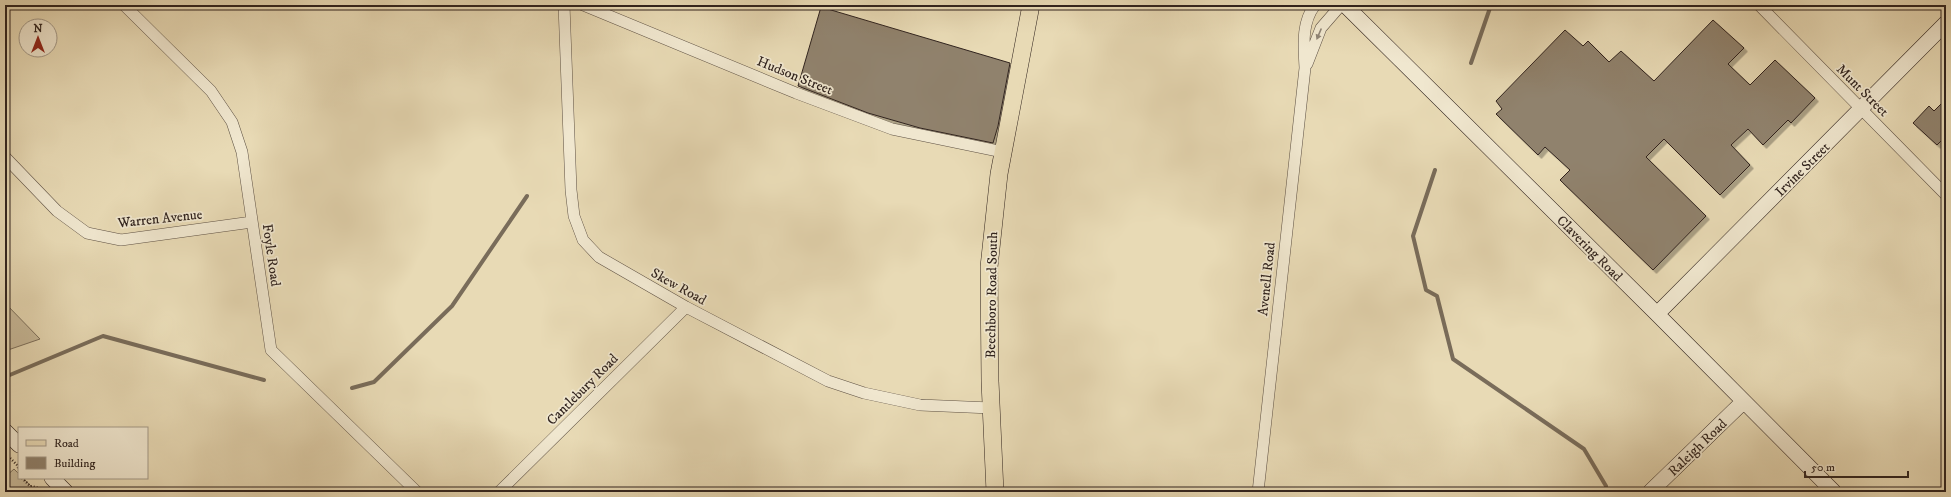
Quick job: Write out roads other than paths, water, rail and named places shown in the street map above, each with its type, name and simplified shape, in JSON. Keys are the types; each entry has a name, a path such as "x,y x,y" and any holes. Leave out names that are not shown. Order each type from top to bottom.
{"main road":[{"name":"Beechboro Road South","path":"995,492 991,408 989,267 993,218 1003,152 1031,5"}],"street":[{"name":"Foyle Road","path":"124,5 211,91 232,122 242,152 271,350 417,492"},
{"name":"Skew Road","path":"564,5 571,190 574,216 583,240 599,257 686,307 828,381 864,394 920,405 991,408"},
{"name":"Hudson Street","path":"583,5 796,93 892,129 1003,152"},
{"name":"Avenell Road","path":"1258,492 1305,68 1303,39 1307,22 1315,5"},
{"name":"Avenell Road","path":"1305,68 1321,28 1341,5"},
{"name":"Clavering Road","path":"1345,5 1657,314 1834,492"},
{"name":"Munt Street","path":"1759,5 1946,195"},
{"name":"Irvine Street","path":"1657,314 1946,23"},
{"name":"Warren Avenue","path":"5,157 57,211 87,233 121,240 252,222"},
{"name":"Cantlebury Road","path":"499,492 686,307"},
{"name":"Raleigh Road","path":"1650,492 1744,402"},
{"path":"5,431 18,444"},
{"path":"49,484 66,492"}],"waterway":[{"path":"1471,63 1491,5"},
{"path":"1435,170 1413,236 1426,290 1437,296 1453,359 1584,449 1606,486"},
{"path":"352,388 374,382 452,306 527,196"},
{"path":"5,377 103,336 264,380"}]}
